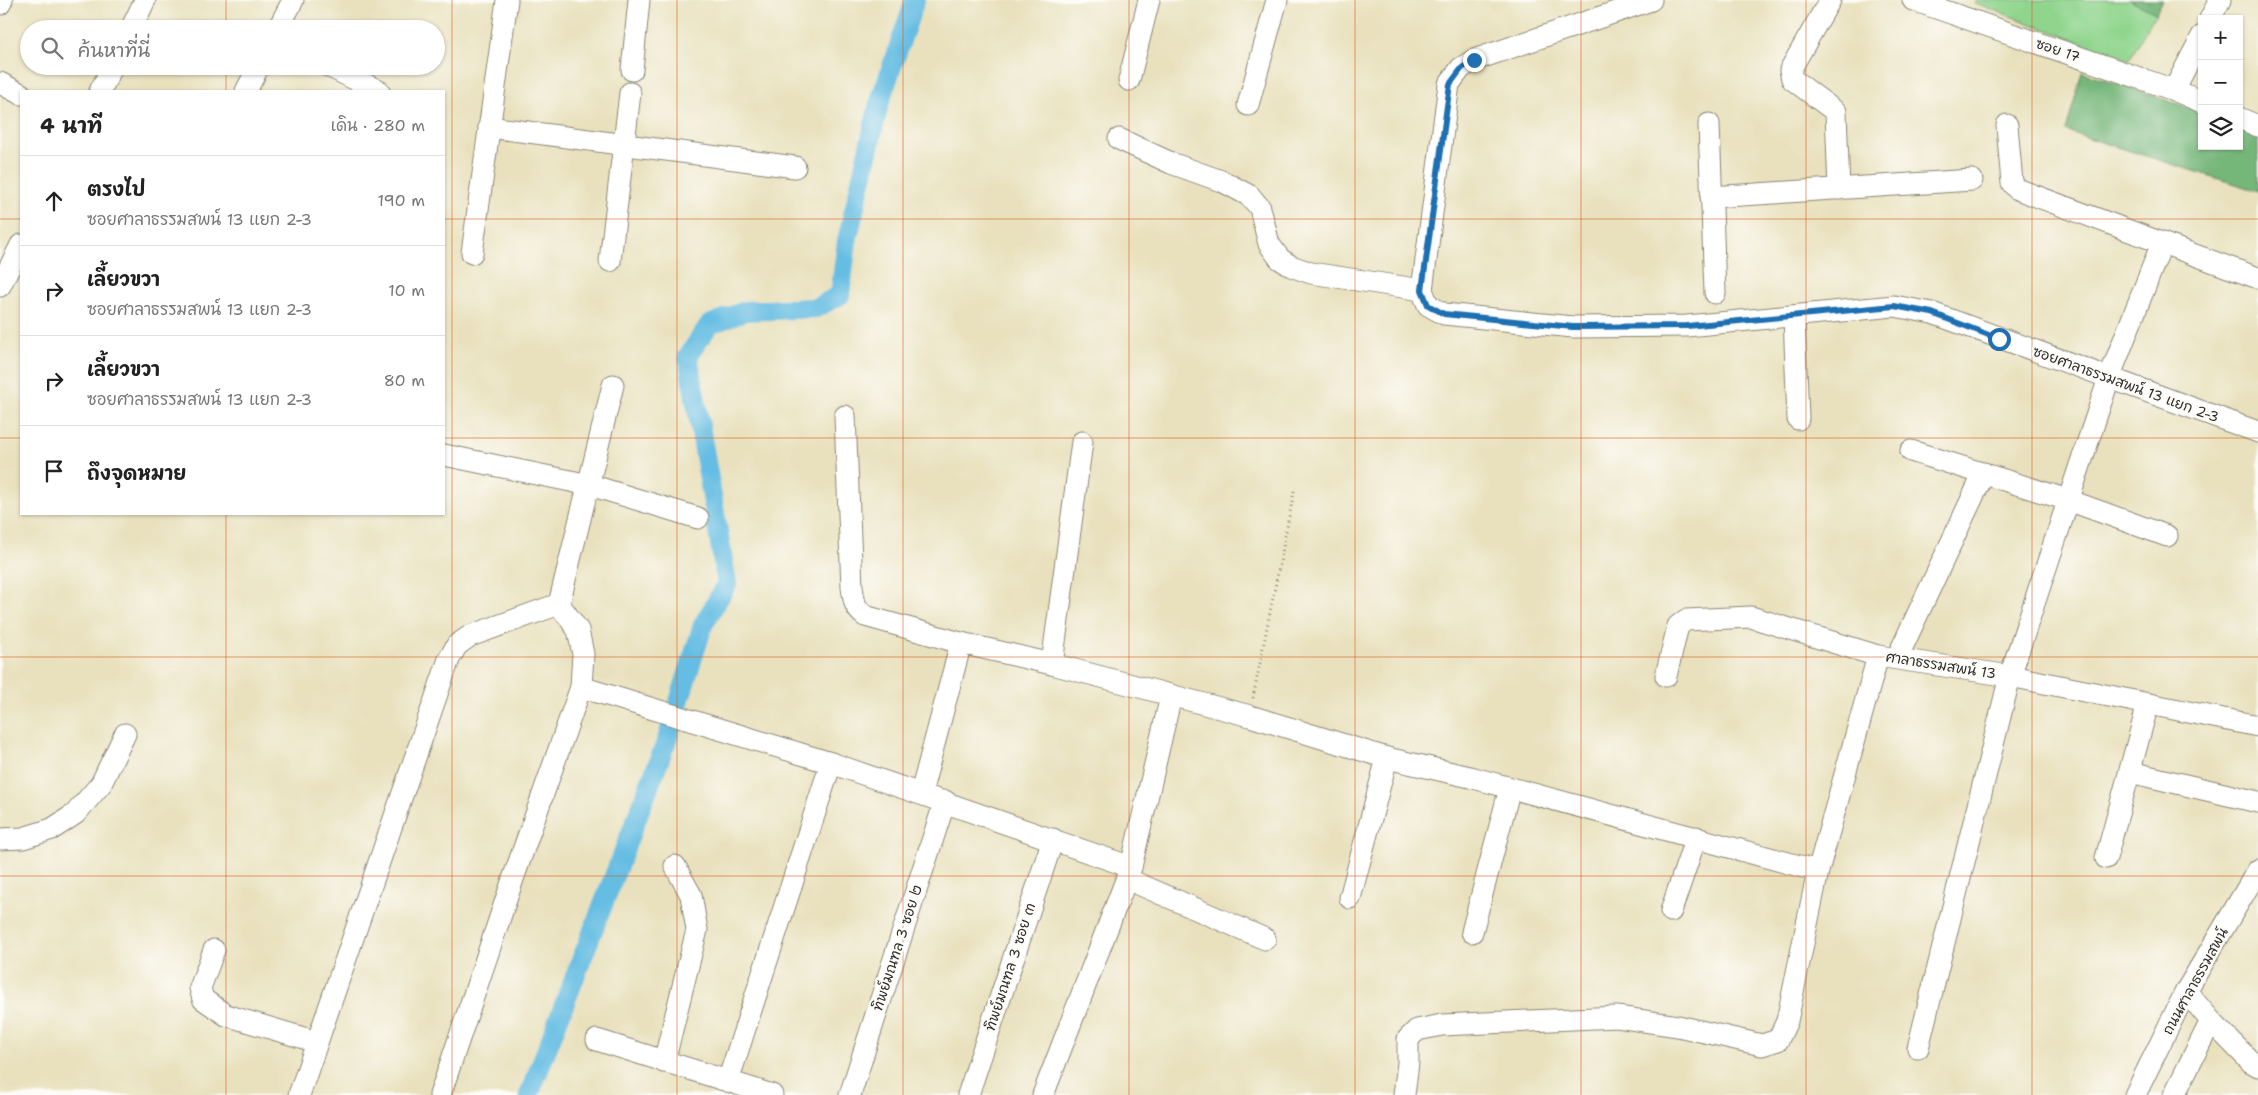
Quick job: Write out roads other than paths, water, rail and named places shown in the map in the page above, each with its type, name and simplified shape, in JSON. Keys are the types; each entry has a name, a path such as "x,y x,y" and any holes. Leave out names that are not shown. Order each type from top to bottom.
{"street":[{"path":"0,4 2,0"},
{"path":"135,20 145,0"},
{"path":"283,20 293,0"},
{"path":"472,253 507,0"},
{"path":"632,70 639,0"},
{"path":"1129,80 1149,0"},
{"path":"1248,105 1277,0"},
{"path":"1119,138 1152,155 1224,182 1250,196 1260,208 1269,244 1280,260 1291,266 1311,273 1422,290 1450,84 1462,68 1474,60 1651,0"},
{"path":"1830,0 1790,70 1792,79 1836,112 1839,189"},
{"name":"ซอย 17","path":"1913,0 2174,90 2198,100"},
{"path":"2212,15 2220,0"},
{"path":"2174,90 2198,44"},
{"path":"100,90 108,75"},
{"path":"247,90 254,75"},
{"path":"346,75 376,90"},
{"path":"0,83 20,93"},
{"path":"610,261 630,93"},
{"path":"2243,120 2258,126"},
{"path":"1709,124 1715,293"},
{"path":"2007,124 2012,183 2017,189 2258,278"},
{"path":"489,127 795,167"},
{"path":"1711,196 1972,180"},
{"path":"1918,1048 2010,676 2109,378 2162,243"},
{"path":"0,286 20,247"},
{"name":"ซอยศาลาธรรมสพน์ 13 แยก 2-3","path":"1422,290 1428,305 1444,314 1573,327 1687,326 1894,306 1922,312 2258,432"},
{"path":"1794,316 1798,419"},
{"path":"559,604 590,485 613,385"},
{"path":"845,416 854,604 865,616 961,643 1052,664 1250,716 1387,758 1510,788 1818,871"},
{"path":"1052,664 1082,442"},
{"path":"1911,451 2068,500 2167,536"},
{"path":"445,455 590,485 698,518"},
{"path":"1404,1095 1408,1063 1408,1039 1417,1030 1442,1025 1617,1017 1678,1026 1762,1045 1778,1040 1787,1022 1818,871 1888,657 1984,473"},
{"path":"440,1095 516,870 581,687 583,654 578,630 559,604"},
{"path":"299,1095 446,668 456,645 470,636 559,604"},
{"name":"ศาลาธรรมสพน์ 13","path":"1666,676 1678,626 1686,620 1751,617 1888,657 2010,676 2258,726"},
{"path":"921,793 961,643"},
{"path":"581,687 830,763 1053,839 1129,873 1265,939"},
{"path":"1043,1095 1129,873 1171,696"},
{"path":"2106,858 2148,704"},
{"path":"0,839 22,838 52,829 75,814 101,784 125,734"},
{"path":"1350,898 1387,758"},
{"path":"728,1081 830,763"},
{"path":"2130,772 2258,802"},
{"path":"1472,932 1510,788"},
{"name":"ทิพย์มณฑล 3 ซอย ๒","path":"850,1095 945,801"},
{"path":"1672,911 1696,837"},
{"name":"ทิพย์มณฑล 3 ซอย ๓","path":"968,1095 1053,839"},
{"path":"664,1062 696,930 692,895 675,866"},
{"name":"ถนนศาลาธรรมสพน์","path":"2135,1095 2186,991 2258,870"},
{"path":"214,950 200,988 203,999 226,1015 318,1042"},
{"path":"2186,991 2211,1022 2251,1062 2258,1066"},
{"path":"2174,1095 2211,1022"},
{"path":"596,1040 772,1095"}],"waterway":[{"path":"529,1095 667,740 703,625 727,584 688,356 709,325 745,311 816,308 840,295 847,241 879,104 915,0"}]}
